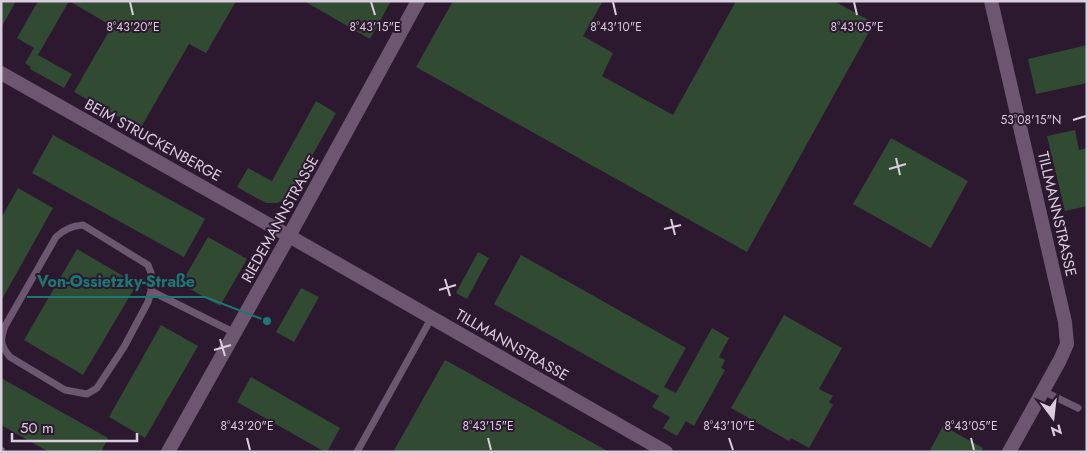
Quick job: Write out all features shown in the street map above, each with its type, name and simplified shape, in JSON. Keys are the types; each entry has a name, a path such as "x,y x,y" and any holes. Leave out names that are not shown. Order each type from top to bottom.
{"street":[{"name":"RIEDEMANNSTRASSE","path":"168,452 418,1"},
{"name":"TILLMANNSTRASSE","path":"991,1 1065,322 1067,344 1009,452"},
{"name":"BEIM STRUCKENBERGE","path":"1,74 289,236"},
{"name":"TILLMANNSTRASSE","path":"289,236 666,452"}],"lane":[{"path":"83,225 148,265 151,273 152,291 124,347 97,388 87,394 65,390 10,357 2,344 1,337 5,326 56,237 72,226 83,225"},
{"path":"152,291 235,333"},
{"path":"357,452 432,318"},
{"path":"1042,391 1078,408"}],"path":[{"path":"1,448 8,452"}],"building":[{"path":"1,1 16,1 1,28"},
{"path":"38,1 69,1 38,55 72,74 64,88 30,69 31,67 25,63 34,48 17,38"},
{"path":"69,1 232,1 235,3 206,53 189,44 140,129 74,92 112,26"},
{"path":"304,1 391,1 370,39"},
{"path":"453,1 603,1 583,36 613,53 602,76 673,115 736,1 834,1 874,23 747,252 416,67"},
{"path":"1087,45 1087,83 1036,94 1028,59"},
{"path":"316,101 336,113 288,198 277,203 266,203 237,187 248,168 272,181"},
{"path":"1075,130 1079,150 1087,148 1087,206 1065,211 1047,136"},
{"path":"53,135 205,219 184,257 32,173"},
{"path":"891,138 968,181 931,248 853,204"},
{"path":"18,188 53,208 1,301 1,218"},
{"path":"208,237 247,259 220,306 181,284"},
{"path":"77,249 137,284 83,375 24,340"},
{"path":"478,252 489,258 467,299 456,293"},
{"path":"521,255 686,348 664,387 676,393 712,328 729,338 719,357 725,360 721,368 725,370 694,426 686,421 677,436 663,428 670,417 652,407 659,396 494,304"},
{"path":"301,288 319,297 294,342 276,332"},
{"path":"784,315 842,348 819,389 833,396 829,402 833,405 809,448 791,438 789,441 731,408"},
{"path":"161,325 198,346 145,438 109,417"},
{"path":"445,360 456,366 609,452 393,452"},
{"path":"251,377 340,428 327,452 237,402"},
{"path":"1,378 108,438 101,452 49,452 1,425"},
{"path":"943,426 983,448 981,452 929,452"}],"place":[{"name":"Von-Ossietzky-Straße","path":"267,321"}]}
